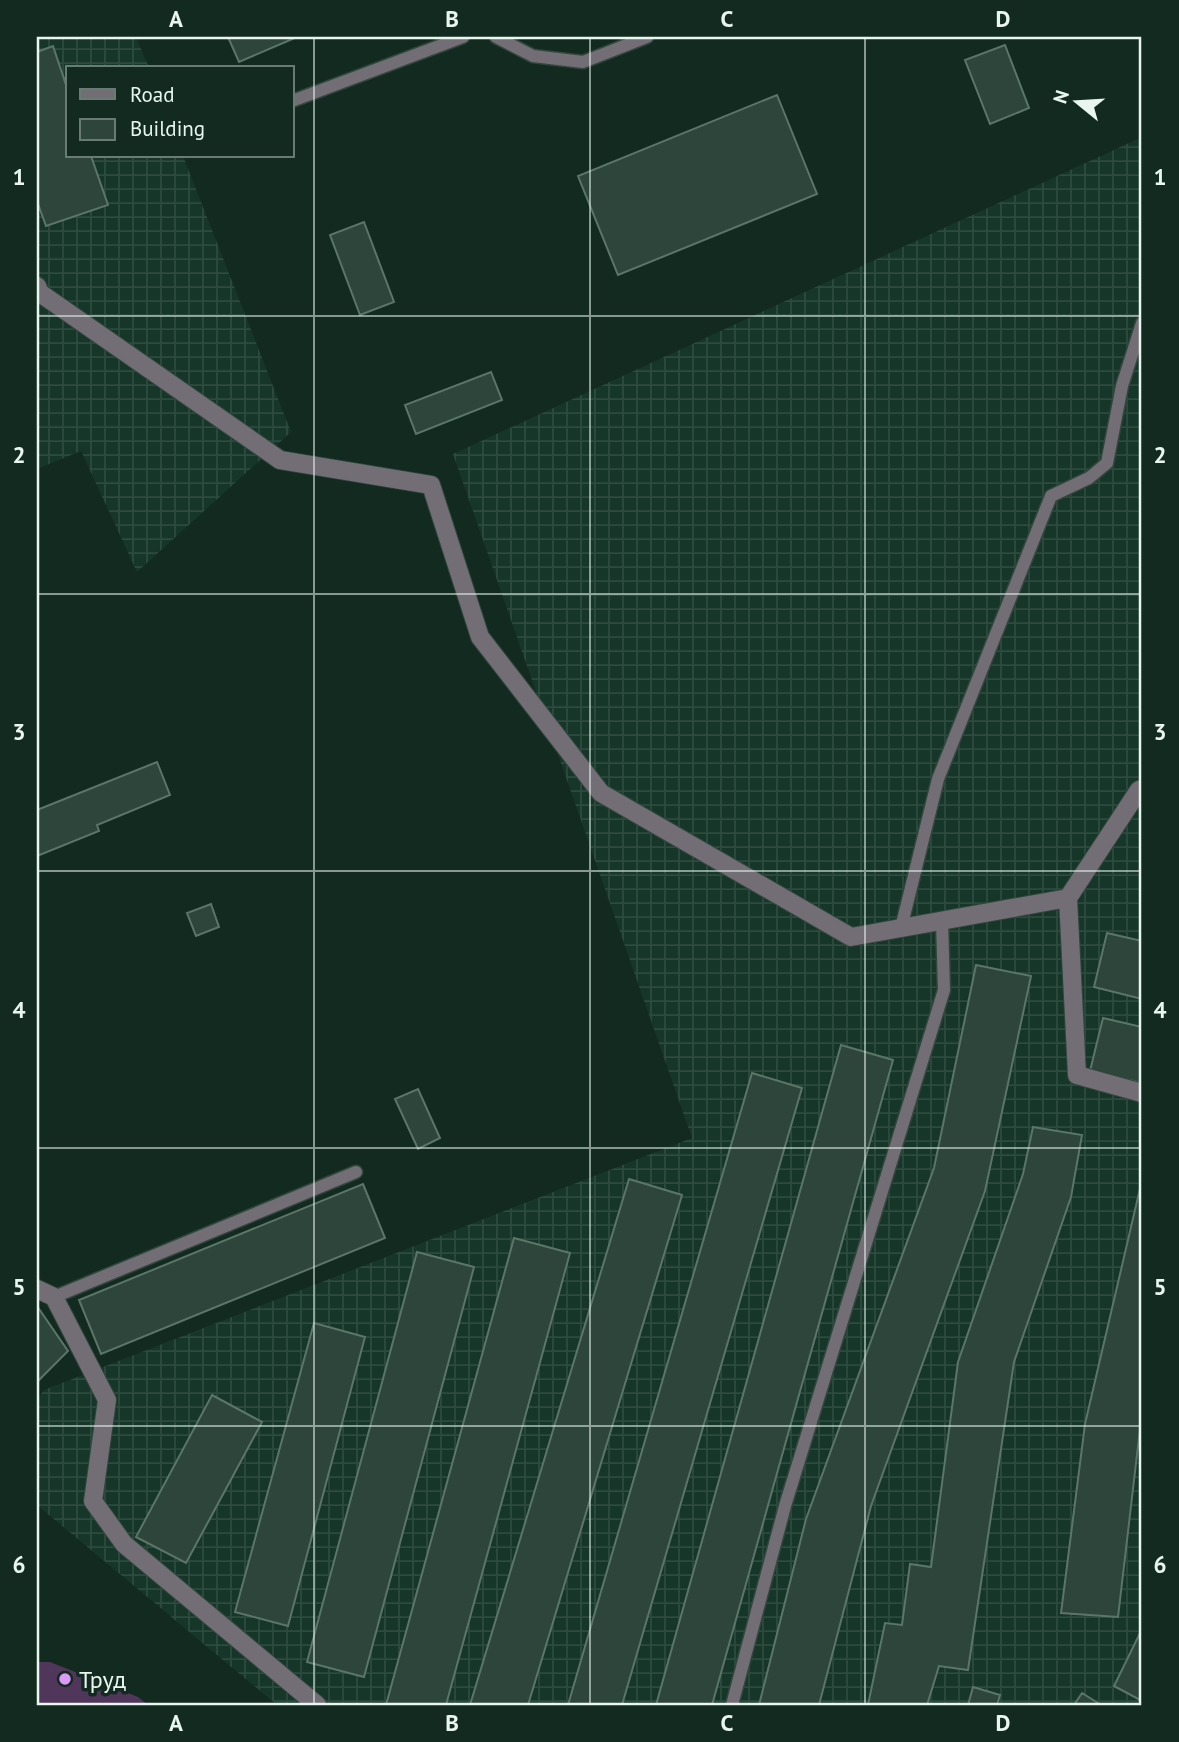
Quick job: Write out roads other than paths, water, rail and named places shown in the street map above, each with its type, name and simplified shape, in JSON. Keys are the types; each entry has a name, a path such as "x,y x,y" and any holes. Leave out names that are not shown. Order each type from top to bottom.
{"street":[{"path":"37,286 40,293 280,460 430,485 480,637 601,793 851,937 1068,898"},
{"path":"1142,789 1068,898 1077,1075 1142,1093"},
{"path":"37,1289 54,1297 107,1400 93,1501 124,1544 317,1705"}],"lane":[{"path":"294,100 463,37"},
{"path":"496,37 533,56 583,61 647,37"},
{"path":"901,928 943,766 1051,496 1089,478 1107,463 1122,386 1142,323"},
{"path":"732,1705 785,1506 944,990 942,921"},
{"path":"54,1297 356,1172"}],"place":[{"name":"Труд","path":"65,1679"}]}
